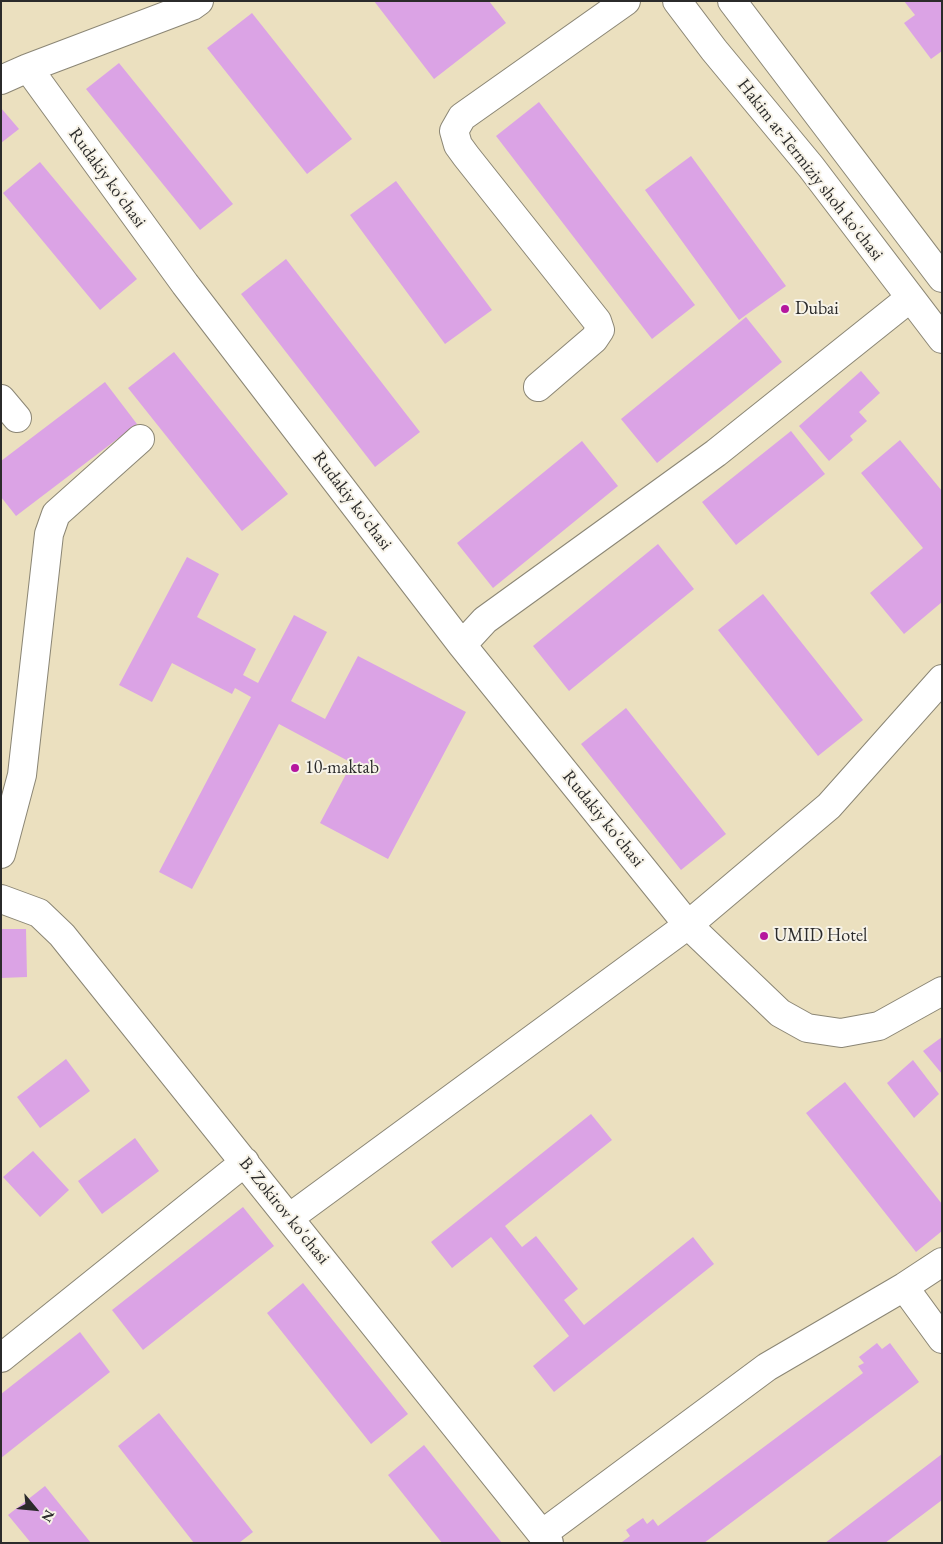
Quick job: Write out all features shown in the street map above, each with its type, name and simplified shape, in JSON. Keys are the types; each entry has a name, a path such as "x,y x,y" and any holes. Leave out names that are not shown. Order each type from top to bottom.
{"street":[{"path":"1,80 192,6 199,1"},
{"path":"538,387 594,339 600,330 598,321 466,156 458,145 454,131 462,117 626,1"},
{"name":"Hakim at-Termiziy shoh ko'chasi","path":"677,1 714,50 811,168 942,339"},
{"path":"732,1 942,278"},
{"name":"Rudakiy ko'chasi","path":"28,68 185,284 462,645 688,925 780,1012 807,1028 841,1033 879,1026 942,991"},
{"path":"462,645 485,620 716,453 910,298"},
{"path":"1,854 22,775 50,534 56,514 140,439"},
{"path":"289,1218 688,925 829,806 942,679"},
{"name":"B. Zokirov ko'chasi","path":"1,899 39,913 62,935 546,1538"},
{"path":"1,1358 245,1162"},
{"path":"546,1538 767,1367 904,1287 942,1262"},
{"path":"904,1287 942,1339"}],"building":[{"path":"374,1 489,1 506,23 434,79"},
{"path":"904,1 942,1 942,51 931,59 904,23 915,15"},
{"path":"252,13 352,139 307,174 207,48"},
{"path":"119,63 233,204 200,230 86,89"},
{"path":"539,102 695,305 652,339 496,136"},
{"path":"1,108 19,129 1,143"},
{"path":"691,156 786,286 739,320 645,190"},
{"path":"40,162 137,279 100,310 3,193"},
{"path":"396,181 492,310 445,344 350,215"},
{"path":"286,259 420,432 375,467 241,294"},
{"path":"746,317 782,362 657,463 621,419"},
{"path":"174,352 288,494 242,531 128,388"},
{"path":"861,371 880,393 859,412 867,421 850,436 853,440 829,461 799,426"},
{"path":"105,382 137,424 16,516 1,497 1,461"},
{"path":"791,431 825,474 736,545 702,502"},
{"path":"900,440 942,491 942,602 904,634 870,593 923,548 861,473"},
{"path":"582,441 618,486 493,588 457,543"},
{"path":"658,544 694,589 569,691 533,646"},
{"path":"187,557 219,574 197,617 256,649 243,675 258,683 294,615 327,632 291,701 325,719 358,656 466,712 388,859 320,823 352,763 279,724 192,889 159,872 251,697 235,688 232,694 172,663 152,702 119,685"},
{"path":"763,594 863,720 818,756 718,630"},
{"path":"626,708 726,834 681,870 581,744"},
{"path":"1,929 26,929 27,977 1,978"},
{"path":"942,1037 942,1074 923,1051"},
{"path":"66,1059 90,1091 40,1128 17,1097"},
{"path":"913,1060 939,1094 914,1118 887,1083"},
{"path":"845,1082 942,1204 942,1231 916,1252 806,1113"},
{"path":"591,1114 612,1140 505,1226 522,1247 536,1236 578,1289 564,1300 584,1325 693,1237 714,1264 554,1392 533,1366 569,1336 491,1237 452,1268 431,1242"},
{"path":"135,1138 159,1171 102,1214 78,1181"},
{"path":"33,1151 69,1190 40,1217 3,1177"},
{"path":"243,1207 274,1246 143,1350 112,1310"},
{"path":"303,1283 408,1414 371,1444 267,1313"},
{"path":"80,1332 110,1372 1,1458 1,1394"},
{"path":"877,1343 882,1349 890,1343 919,1382 704,1543 622,1542 630,1536 626,1530 643,1518 647,1524 653,1519 658,1526 863,1373 858,1366 864,1363 859,1357"},
{"path":"159,1413 253,1532 239,1543 194,1543 118,1446"},
{"path":"424,1445 502,1543 442,1543 388,1475"},
{"path":"942,1454 942,1500 885,1543 825,1543"},
{"path":"45,1486 91,1543 31,1543 8,1515"}],"place":[{"name":"Dubai","path":"785,309"},
{"name":"10-maktab","path":"295,768"},
{"name":"UMID Hotel","path":"764,936"}]}
